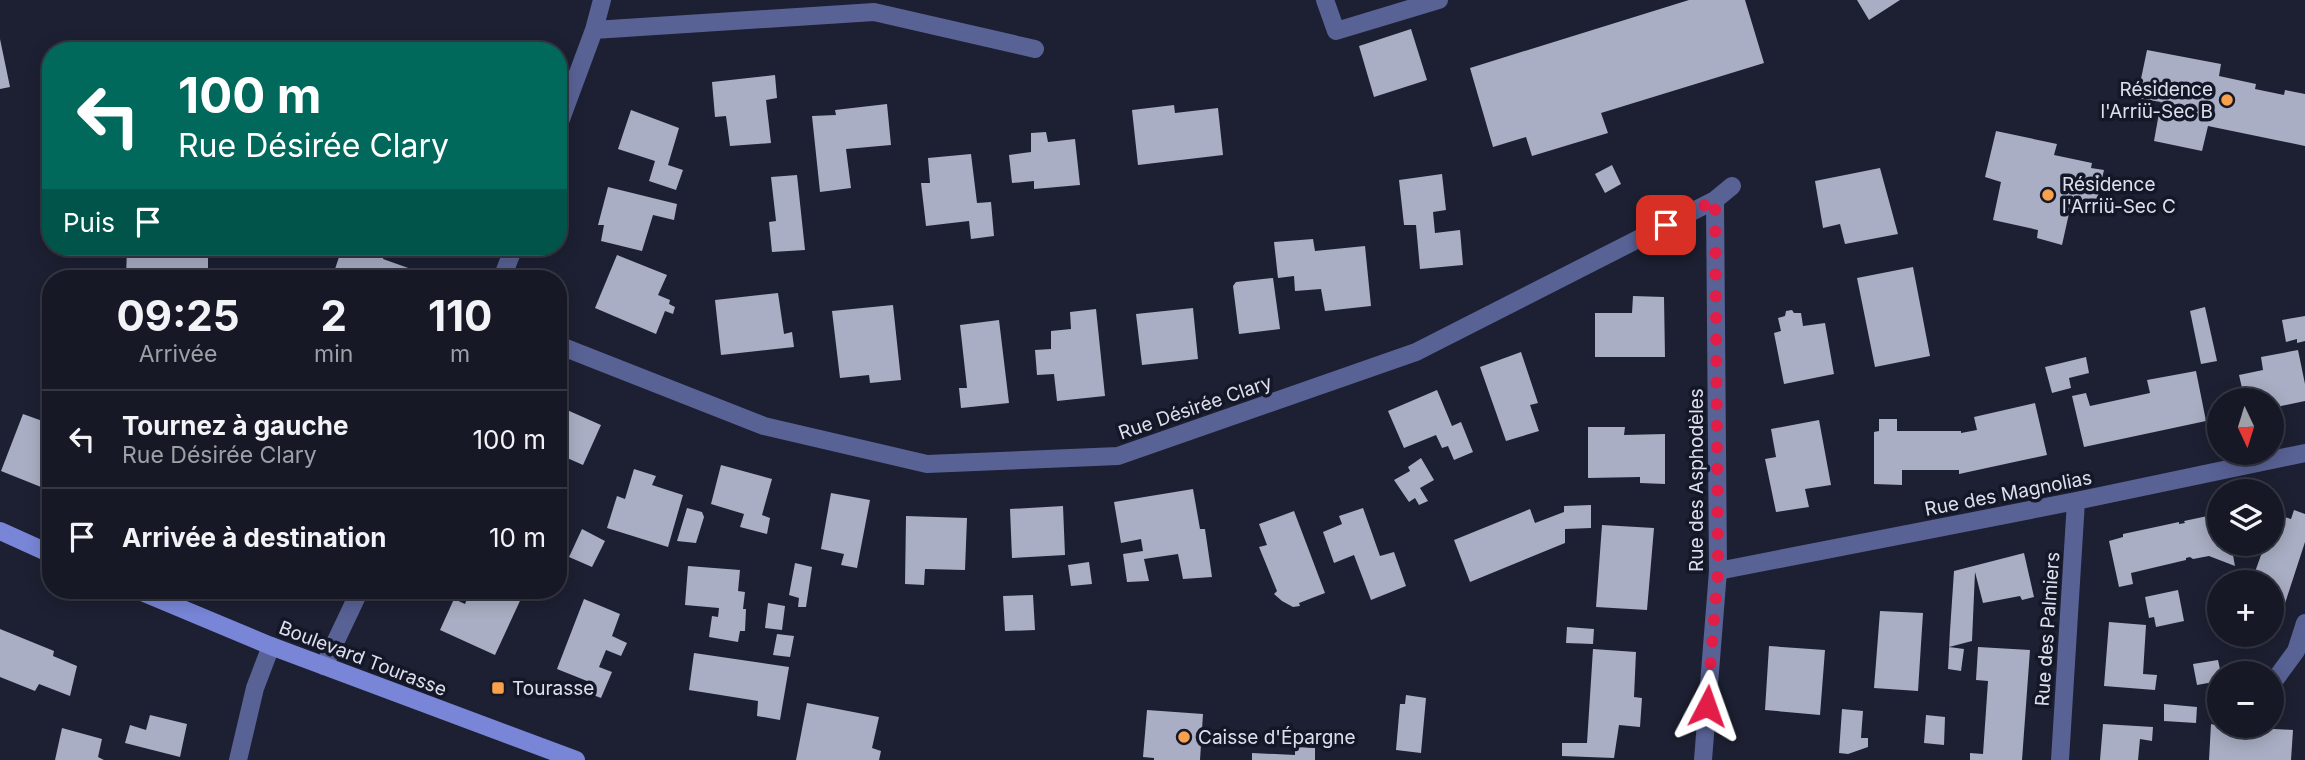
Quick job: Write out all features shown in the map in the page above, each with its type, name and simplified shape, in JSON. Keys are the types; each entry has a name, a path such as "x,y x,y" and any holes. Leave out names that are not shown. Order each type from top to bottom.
{"main road":[{"path":"0,531 42,550"},
{"name":"Boulevard Tourasse","path":"159,599 271,646 576,760"}],"street":[{"path":"567,103 594,30 602,0"},
{"path":"1325,0 1336,31 1439,0"},
{"path":"594,30 874,12 1035,49"},
{"name":"Rue Désirée Clary","path":"567,349 764,426 927,464 1118,456 1416,352 1715,200 1732,186"},
{"name":"Rue des Asphodèles","path":"1703,760 1718,571 1715,200"},
{"name":"Rue des Magnolias","path":"1718,571 2305,453"},
{"name":"Rue des Palmiers","path":"2060,760 2076,501"},
{"path":"324,666 356,599"},
{"path":"2284,667 2296,651 2305,623"},
{"path":"238,760 255,688 271,646"}],"building":[{"path":"1689,0 1745,0 1764,63 1601,113 1608,133 1532,156 1526,137 1493,147 1470,68"},
{"path":"1857,0 1900,0 1869,20"},
{"path":"1411,29 1427,80 1374,97 1359,46"},
{"path":"0,39 10,87 0,89"},
{"name":"Résidence l'Arriü-Sec B","path":"2147,50 2221,64 2219,76 2256,84 2255,89 2284,95 2285,90 2305,94 2305,146 2208,126 2202,151 2154,141 2161,102 2137,98"},
{"path":"775,75 777,98 766,100 771,143 730,146 726,116 715,117 712,82"},
{"path":"887,104 891,145 846,149 851,188 820,192 812,116 836,115 835,110"},
{"path":"1174,105 1175,113 1218,108 1223,155 1138,165 1132,110"},
{"path":"631,110 679,128 668,165 683,170 676,190 649,181 655,161 618,149"},
{"name":"Résidence l'Arriü-Sec C","path":"1996,131 2057,144 2054,155 2092,163 2091,168 2104,170 2094,213 2070,209 2062,245 2037,238 2038,230 1993,220 2001,182 1985,177"},
{"path":"1046,132 1048,142 1075,139 1080,185 1034,189 1034,181 1012,183 1009,155 1031,152 1031,133"},
{"path":"971,154 977,203 991,202 994,236 971,239 969,221 926,226 921,183 930,183 928,158"},
{"path":"1612,165 1621,184 1605,193 1595,174"},
{"path":"1880,168 1898,234 1845,244 1840,224 1823,228 1815,181"},
{"path":"1442,174 1446,210 1433,212 1435,233 1460,230 1463,265 1420,269 1416,225 1404,225 1399,180"},
{"path":"797,175 805,250 772,252 769,222 776,221 771,177"},
{"path":"608,187 677,204 674,220 653,215 642,251 601,241 604,225 598,225"},
{"path":"1313,239 1315,251 1365,246 1371,306 1325,311 1321,289 1295,291 1294,276 1278,278 1274,242"},
{"path":"617,255 667,275 658,295 670,300 669,304 675,307 673,314 665,311 656,334 595,308"},
{"path":"127,256 208,256 208,270 126,270"},
{"path":"339,256 384,256 383,259 414,270 335,270"},
{"path":"1913,267 1930,356 1875,367 1857,278"},
{"path":"1273,278 1280,329 1239,334 1233,286 1236,282"},
{"path":"778,293 784,334 792,332 794,347 721,355 715,300"},
{"path":"1633,296 1664,297 1665,357 1595,357 1595,313 1632,313"},
{"path":"893,305 901,380 870,383 869,375 840,378 832,311"},
{"path":"2205,307 2217,361 2201,364 2190,311"},
{"path":"1193,308 1198,359 1142,365 1136,314"},
{"path":"1096,309 1105,396 1057,401 1054,374 1037,375 1035,350 1051,349 1051,331 1071,329 1070,312"},
{"path":"1792,310 1794,313 1801,313 1803,326 1825,323 1834,374 1784,384 1774,333 1781,331 1778,318 1785,316 1786,311"},
{"path":"2305,316 2305,341 2297,343 2297,339 2286,342 2282,320"},
{"path":"999,320 1009,403 961,408 959,388 967,388 960,325"},
{"path":"2298,350 2305,384 2305,401 2284,405 2284,388 2242,388 2239,375 2263,370 2261,357"},
{"path":"1521,352 1538,403 1530,405 1539,431 1506,441 1480,367"},
{"path":"2086,357 2089,373 2069,378 2071,388 2052,393 2045,367"},
{"path":"2196,371 2206,421 2084,447 2072,396 2086,393 2090,406 2150,393 2147,380"},
{"path":"1437,390 1452,426 1461,422 1473,452 1454,460 1448,446 1442,448 1436,435 1404,448 1388,411"},
{"path":"2035,403 2047,455 1959,474 1959,470 1902,470 1902,485 1874,484 1874,432 1879,431 1879,419 1897,419 1897,431 1961,433 1977,430 1974,417"},
{"path":"567,410 601,425 583,465 567,458"},
{"path":"23,414 42,421 42,487 1,471"},
{"path":"1819,420 1831,485 1805,489 1809,507 1776,512 1765,459 1776,457 1771,429"},
{"path":"1588,427 1625,427 1624,435 1665,434 1665,484 1640,483 1640,477 1588,478"},
{"path":"1421,458 1434,480 1420,488 1428,501 1419,505 1415,498 1409,502 1394,480 1410,471 1408,467"},
{"path":"721,465 772,479 762,515 770,518 767,534 740,527 744,514 711,504"},
{"path":"634,469 656,476 652,485 683,495 668,547 607,528 617,496 625,499"},
{"path":"1193,489 1200,529 1205,529 1212,577 1183,579 1178,554 1144,559 1149,581 1127,582 1123,554 1143,551 1141,539 1121,543 1114,502"},
{"path":"831,493 870,500 857,568 841,565 844,554 821,549"},
{"path":"1591,505 1591,528 1565,529 1565,543 1470,582 1454,540 1530,509 1535,523 1564,512 1564,506"},
{"path":"1063,506 1065,555 1012,558 1010,509"},
{"path":"687,508 702,512 704,517 696,543 677,541"},
{"path":"1363,508 1380,556 1394,552 1406,586 1371,600 1354,555 1334,563 1323,532 1342,524 1339,516"},
{"path":"2294,510 2305,514 2305,542 2284,606 2284,570 2256,570 2261,556 2284,556 2284,517 2291,519"},
{"path":"1294,511 1325,593 1293,607 1274,594 1277,591 1259,547 1267,545 1259,524"},
{"path":"906,516 967,518 965,570 925,569 924,585 905,584"},
{"path":"2207,516 2209,556 2193,559 2190,557 2131,573 2133,584 2119,587 2109,541 2123,537 2123,534 2185,523 2184,521"},
{"path":"1602,525 1654,528 1647,610 1596,607"},
{"path":"582,529 605,541 592,567 569,557"},
{"path":"2024,553 2034,597 2022,600 2020,596 1983,603 1975,572 1972,641 1949,647 1954,571"},
{"path":"2209,556 2233,556 2235,566"},
{"path":"1089,562 1092,584 1071,586 1068,565"},
{"path":"795,563 812,567 806,607 798,607 799,598 789,595"},
{"path":"688,566 740,570 738,591 745,592 743,609 746,609 745,631 740,631 738,642 709,637 712,616 718,617 719,608 685,605"},
{"path":"2178,590 2184,621 2156,627 2154,617 2149,618 2145,597"},
{"path":"1033,595 1035,630 1005,631 1003,596"},
{"path":"454,599 465,604 467,599 521,599 495,655 440,630"},
{"path":"584,599 620,614 612,636 627,643 621,656 606,650 599,667 612,672 601,698 588,693 592,683 557,669"},
{"path":"768,603 785,606 782,630 765,628"},
{"path":"1880,611 1923,613 1918,691 1874,688"},
{"path":"2109,622 2146,625 2143,674 2157,675 2155,690 2104,686"},
{"path":"1567,627 1594,629 1593,644 1566,643"},
{"path":"0,629 54,651 53,656 77,666 70,696 39,684 35,691 0,677"},
{"path":"777,634 794,636 790,657 773,655"},
{"path":"1769,646 1825,650 1820,715 1765,710"},
{"path":"1949,647 1964,649 1961,671 1948,669"},
{"path":"1978,647 2030,650 2022,760 1970,760 1970,753 1983,754 1988,681 1976,680"},
{"path":"1593,649 1636,652 1634,697 1642,698 1640,727 1619,725 1614,758 1562,756 1562,743 1587,743"},
{"path":"694,653 789,667 780,720 757,716 758,701 689,690"},
{"path":"2207,662 2207,683 2197,685 2193,664"},
{"path":"1406,695 1426,698 1421,753 1396,750 1400,704 1405,704"},
{"path":"807,703 879,717 872,748 881,751 879,760 796,760"},
{"path":"2164,704 2197,707 2196,723 2164,721"},
{"path":"1842,709 1863,711 1861,738 1868,738 1868,747 1848,754 1839,753"},
{"path":"1147,710 1203,714 1200,760 1154,760 1143,757"},
{"path":"150,715 187,724 180,757 125,743 130,725 146,730"},
{"path":"1926,715 1945,717 1944,745 1924,743"},
{"path":"2103,724 2153,727 2152,741 2140,739 2138,760 2100,760"},
{"path":"62,728 102,739 98,757 104,760 55,760"},
{"path":"2284,730 2293,730 2291,760 2209,760 2210,738 2284,738"},
{"path":"1295,747 1315,748 1315,760 1252,760 1252,753 1295,755"}],"place":[{"name":"Résidence l'Arriü-Sec B","path":"2227,100"},
{"name":"Résidence l'Arriü-Sec C","path":"2048,195"},
{"name":"Tourasse","path":"498,688"},
{"name":"Caisse d'Épargne","path":"1184,737"}],"route":[{"path":"1666,225 1715,200 1718,571 1707,706"}]}
